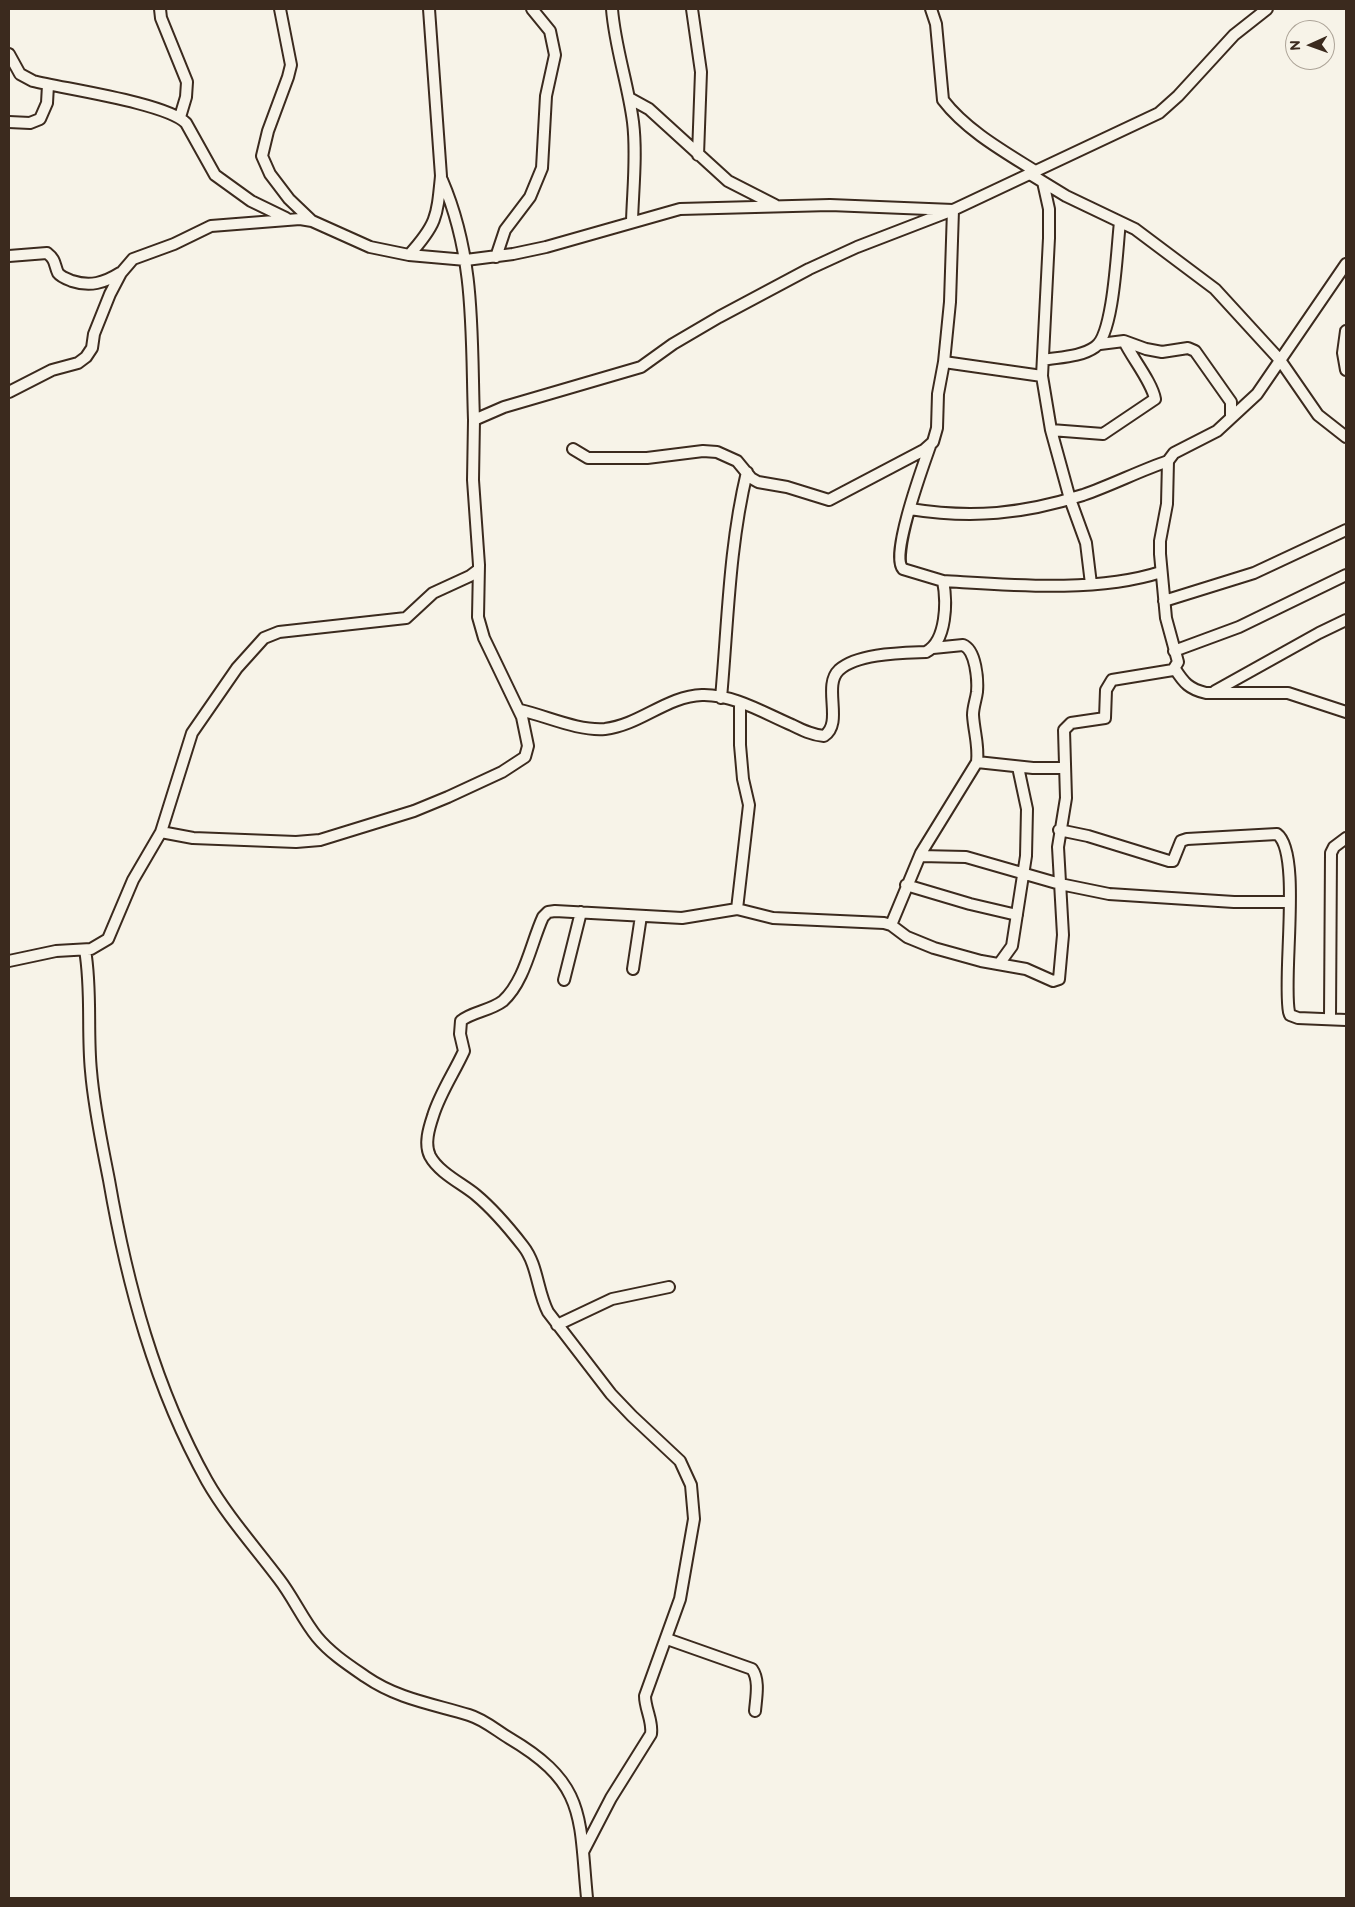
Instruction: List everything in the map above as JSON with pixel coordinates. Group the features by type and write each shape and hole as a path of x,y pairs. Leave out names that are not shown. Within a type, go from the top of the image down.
{"street":[{"path":"160,9 163,24 187,82 186,97 180,117"},
{"path":"280,9 291,65 268,131 262,156 270,174 289,199 312,222"},
{"path":"409,255 429,233 437,212 441,176 429,9"},
{"path":"496,257 506,230 530,197 542,168 546,96 555,55 550,31 532,9"},
{"path":"612,9 616,46 629,98 633,124 632,221"},
{"path":"692,9 701,72 698,155"},
{"path":"931,9 938,41 943,100 950,109 1043,182 1066,196 1120,222 1165,250 1215,289 1280,360 1318,415 1346,436"},
{"path":"474,420 504,407 642,367 673,344 719,317 810,269 857,246 953,210 1159,112 1178,96 1234,35 1267,9"},
{"path":"9,54 20,74 33,81 155,108 180,117 186,123 215,175 251,201 287,218"},
{"path":"9,122 30,123 40,119 47,103 48,85"},
{"path":"629,98 649,109 728,181 778,207"},
{"path":"161,832 192,838 296,842 328,838 414,811 502,772 525,757 528,746 520,710 484,638 478,617 478,570 473,480 474,372 469,276 450,198 441,176"},
{"path":"1043,182 1049,209 1049,238 1042,376 1051,430 1070,499 1086,543 1091,584"},
{"path":"9,392 52,370 78,364 86,357 92,348 94,334 110,294 121,273 136,257 174,244 211,226 287,218 312,222 370,247 409,255 466,260 496,257 546,247 632,221 680,209 830,205 953,210"},
{"path":"953,210 954,250 944,362 938,394 937,428 910,509 901,542 899,565 903,569 943,582 1000,584 1091,584 1139,579 1161,572"},
{"path":"1100,344 1105,336 1110,314 1120,222"},
{"path":"9,256 47,253 55,259 58,273 65,279 83,284 99,284 121,273"},
{"path":"910,509 945,515 979,516 1045,505 1070,499 1168,461 1174,453 1217,431 1257,394 1346,264"},
{"path":"1346,331 1343,353 1346,370"},
{"path":"1043,360 1087,352 1100,344 1124,341 1146,349 1162,352 1184,348 1195,351 1231,402 1231,418"},
{"path":"1051,430 1103,434 1154,399 1153,388 1133,360 1124,341"},
{"path":"944,362 1042,376"},
{"path":"573,449 588,458 647,458 703,451 717,452 730,456 758,482 787,487 830,500 930,446"},
{"path":"1168,461 1167,504 1160,541 1161,572 1164,601 1178,662 1175,668"},
{"path":"721,698 728,588 738,515 747,472"},
{"path":"1164,601 1254,573 1346,530"},
{"path":"9,961 56,951 85,950 98,947 108,939 133,880 161,832 192,733 237,668 264,638 279,632 406,618 433,593 470,576 478,570"},
{"path":"1174,650 1239,628 1346,575"},
{"path":"933,648 944,613 943,582"},
{"path":"1212,692 1318,633 1346,620"},
{"path":"520,710 590,728 606,729 632,721 686,697 703,695 740,703 809,733 824,736 829,733 831,725 833,682 838,670 878,656 926,652 933,648 963,645 969,649 978,679 973,714 979,748 977,762 920,856 906,885 891,925"},
{"path":"1175,668 1186,685 1194,690 1288,693 1346,712"},
{"path":"583,1852 611,1798 651,1734 652,1727 646,1708 645,1696 667,1640 680,1599 692,1539 693,1502 687,1472 680,1461 638,1423 611,1394 557,1325 543,1301 532,1260 524,1248 478,1196 437,1165 430,1157 427,1141 438,1100 464,1051 460,1034 461,1021 494,1007 509,994 524,965 543,917 548,912 693,917 737,909 773,918 891,925 920,942 999,964 1026,969 1053,981 1059,979 1063,935 1059,830 1066,798 1064,730 1070,723 1105,718 1106,690 1112,680 1175,668"},
{"path":"737,909 749,805 743,778 740,745 740,703"},
{"path":"977,762 1018,767 1064,768"},
{"path":"999,964 1012,946 1026,856 1027,809 1018,767"},
{"path":"1059,830 1088,836 1169,861 1173,861 1181,841 1187,839 1278,834 1283,838 1286,847 1290,879 1290,1015 1298,1018 1346,1020"},
{"path":"1330,1018 1331,853 1334,847 1346,838"},
{"path":"920,856 966,857 1060,884 1129,896 1234,902 1289,902"},
{"path":"906,885 970,904 1017,915"},
{"path":"564,980 581,912"},
{"path":"633,969 641,916"},
{"path":"85,950 90,981 90,1070 115,1215 131,1291 172,1408 208,1483 243,1533 280,1579 316,1636 332,1652 368,1679 394,1694 474,1716 529,1751 556,1773 568,1789 576,1807 581,1828 587,1898"},
{"path":"557,1325 612,1299 669,1287"},
{"path":"667,1640 752,1669 755,1673 756,1684 755,1711"}]}
